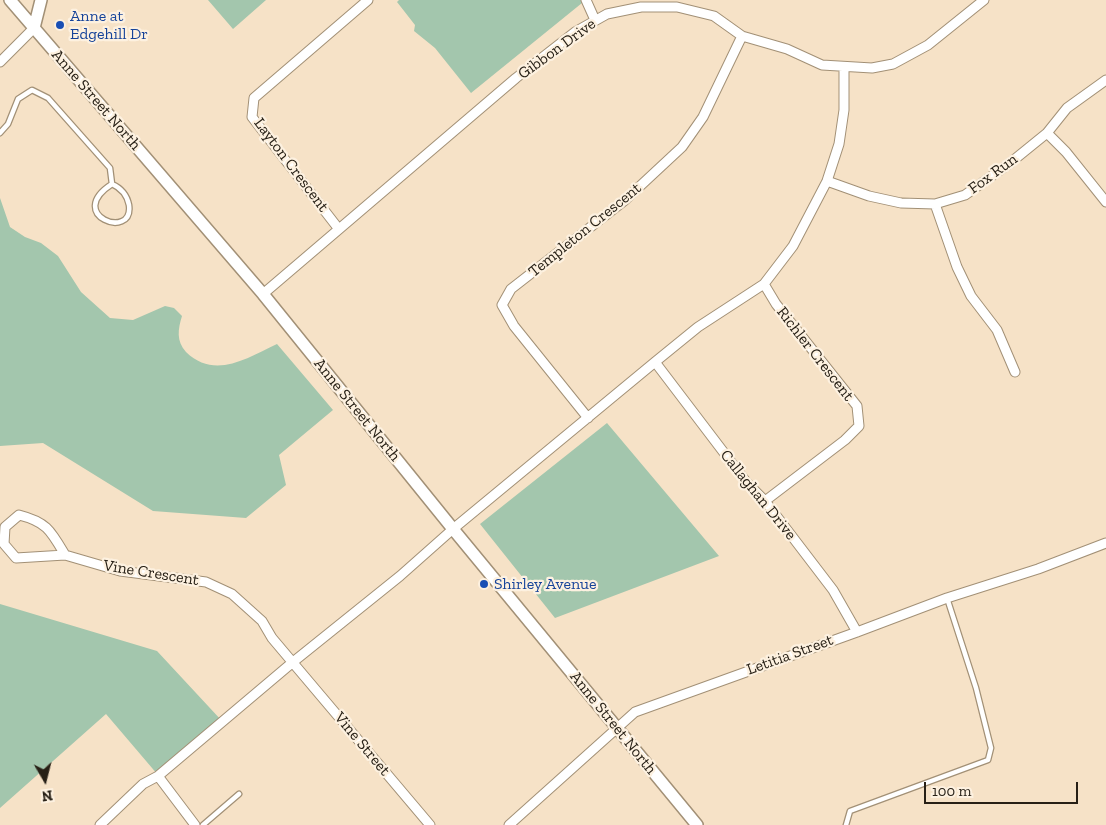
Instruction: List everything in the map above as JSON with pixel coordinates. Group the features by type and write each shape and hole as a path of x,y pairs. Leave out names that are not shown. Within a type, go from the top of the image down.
{"street":[{"name":"Anne Street North","path":"10,0 263,294 453,529 697,825"},
{"path":"0,62 34,28 40,0"},
{"name":"Layton Crescent","path":"338,228 252,117 254,98 368,0"},
{"path":"586,0 595,20"},
{"name":"Gibbon Drive","path":"263,294 516,78 575,32 607,14 642,7 677,7 714,16 742,36 787,49 822,65 872,68 893,64 928,45 984,0"},
{"name":"Templeton Crescent","path":"588,418 514,326 502,305 511,289 624,201 682,147 703,116 742,36"},
{"path":"100,825 143,784 158,776 655,362 698,327 764,284 793,246 827,182 840,144 844,110 844,67"},
{"name":"Fox Run","path":"827,182 869,196 901,203 935,204 965,195 1010,163 1047,132 1067,108 1106,80"},
{"path":"1047,132 1066,152 1106,202"},
{"path":"935,204 957,267 971,296 997,330 1015,372"},
{"name":"Richler Crescent","path":"764,284 776,304 857,406 859,426 845,440 765,501"},
{"name":"Callaghan Drive","path":"655,362 747,484 765,501 833,590 857,632"},
{"name":"Vine Crescent","path":"65,554 52,532 36,520 19,516 5,526 4,544 16,558 65,554 120,571 206,582 232,594 262,621 272,638 293,662"},
{"name":"Letitia Street","path":"509,825 635,712 947,598 1038,569 1106,543"},
{"name":"Vine Street","path":"293,662 430,825"},
{"path":"158,776 195,825"}],"lane":[{"path":"0,133 8,124 18,99 32,90 39,93 48,98 110,168 112,184"},
{"path":"112,184 117,186 128,198 129,214 119,222 108,222 100,218 97,212 96,202 99,194 112,184"},
{"path":"846,825 850,811 988,760 991,748 976,688 947,598"},
{"path":"203,825 240,794"}],"green space":[{"path":"208,0 266,0 233,29"},
{"path":"399,0 581,0 582,3 471,93 435,48 414,31 415,25 397,2"},
{"path":"0,198 10,227 25,237 41,243 58,256 81,292 110,318 133,320 165,306 174,308 182,316 179,339 183,348 197,360 208,365 231,364 277,344 333,410 279,455 286,485 246,518 153,511 43,443 0,446"},
{"path":"607,423 719,556 555,618 480,524"},
{"path":"0,604 157,651 222,721 158,775 106,714 0,808"}],"place":[{"name":"Anne at Edgehill Dr","path":"60,25"},
{"name":"Shirley Avenue","path":"484,584"}]}
